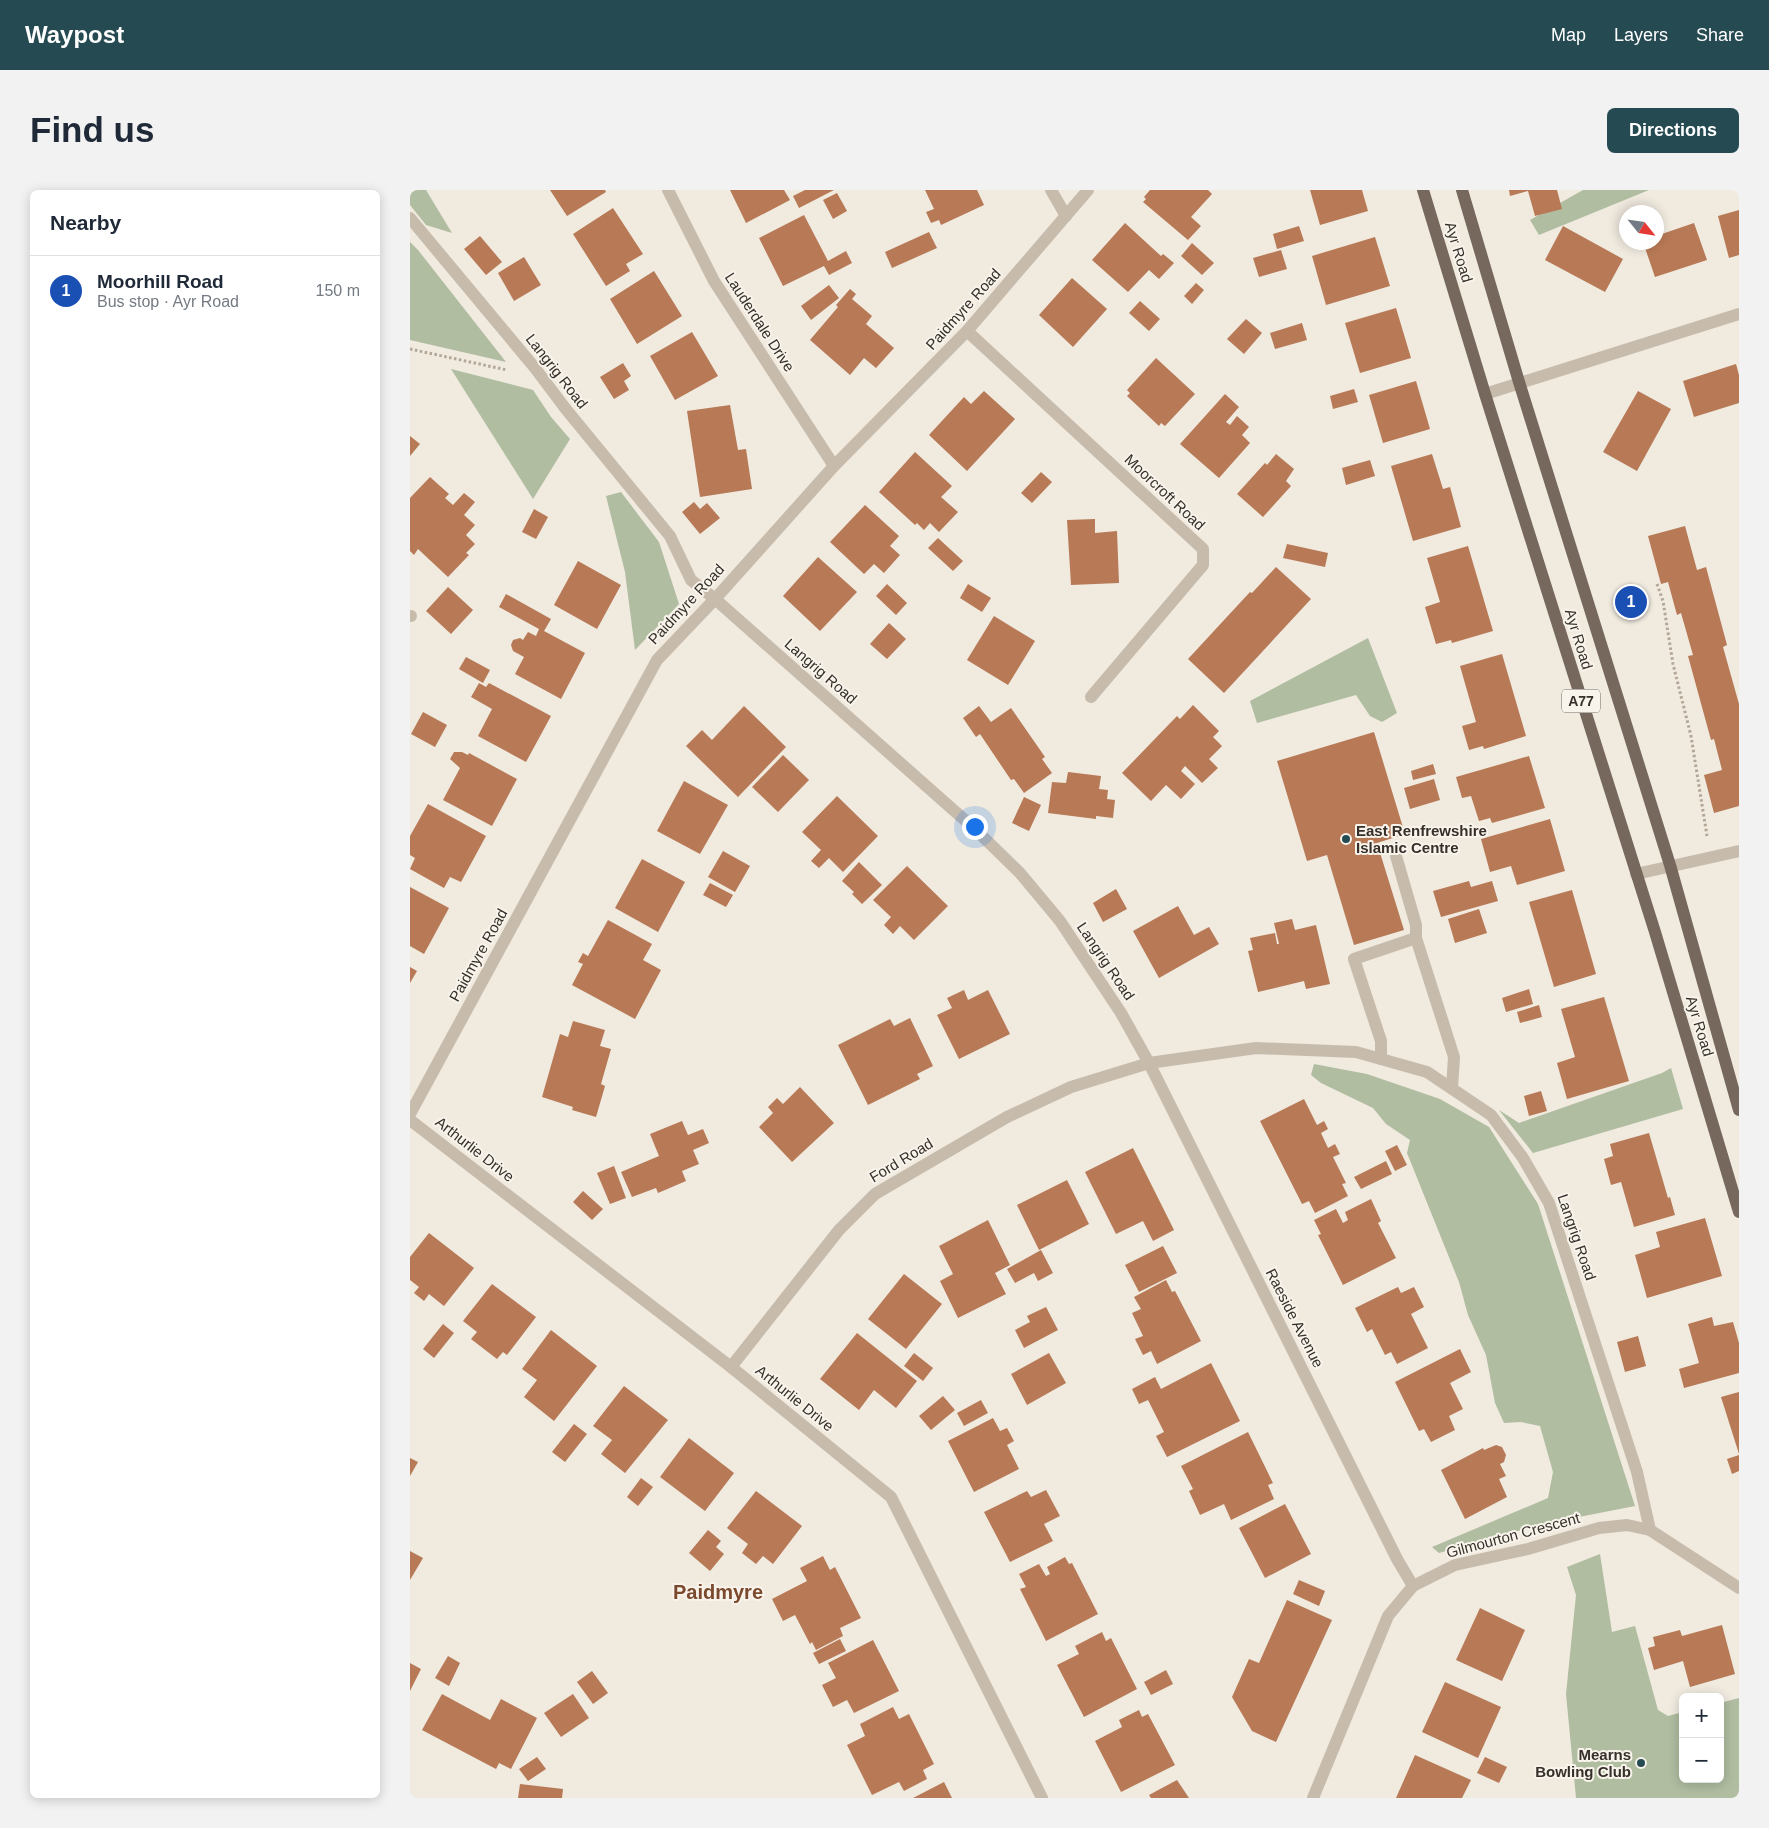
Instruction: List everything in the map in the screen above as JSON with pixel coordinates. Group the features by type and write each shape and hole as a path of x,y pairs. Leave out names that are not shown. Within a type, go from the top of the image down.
{"main road":[{"name":"Ayr Road","path":"1423,190 1485,394 1655,932 1739,1212"},
{"name":"Ayr Road","path":"1462,190 1519,382 1670,865 1739,1110"}],"street":[{"name":"Lauderdale Drive","path":"668,190 714,280 834,466"},
{"path":"1051,190 1066,216"},
{"name":"Paidmyre Road","path":"410,1114 657,660 715,599 834,466 966,332 1088,190"},
{"name":"Langrig Road","path":"410,218 535,368 565,408 670,536 691,580 715,599 976,830 1020,873 1060,922 1121,1014 1149,1063 1256,1048 1356,1052 1427,1072 1491,1116 1523,1158 1550,1203 1638,1472 1650,1530"},
{"path":"1485,394 1739,314"},
{"name":"Moorcroft Road","path":"966,332 1203,549 1203,565 1091,697"},
{"path":"1636,874 1739,850"},
{"path":"1396,856 1416,925 1416,938 1454,1057 1452,1088"},
{"path":"1382,1059 1380,1041 1354,959 1416,938"},
{"name":"Ford Road","path":"731,1367 839,1230 875,1194 1007,1117 1072,1088 1149,1063"},
{"name":"Raeside Avenue","path":"1149,1063 1393,1550 1413,1586"},
{"name":"Arthurlie Drive","path":"410,1120 731,1367 891,1497 1042,1798"},
{"name":"Gilmourton Crescent","path":"1312,1798 1388,1616 1413,1586 1454,1565 1528,1549 1599,1528 1627,1525 1650,1530"},
{"path":"1650,1530 1739,1588"}],"path":[{"path":"410,349 511,370 535,368"},
{"path":"1657,584 1663,602 1673,664 1691,736 1710,856"}],"green space":[{"path":"410,190 426,190 452,233 426,225 410,205"},
{"path":"1583,190 1649,190 1539,235 1530,220"},
{"path":"410,242 418,250 506,362 410,340"},
{"path":"451,369 533,390 551,417 570,439 533,499"},
{"path":"621,492 659,542 679,604 635,650 625,572 606,496"},
{"path":"1368,638 1397,713 1382,722 1370,716 1356,695 1257,723 1250,701"},
{"path":"1314,1064 1367,1074 1440,1099 1489,1127 1538,1204 1635,1506 1543,1524 1439,1553 1432,1547 1548,1498 1553,1472 1540,1426 1521,1422 1504,1423 1495,1403 1486,1355 1468,1315 1459,1282 1407,1153 1410,1140 1386,1124 1373,1108 1321,1083 1311,1075"},
{"path":"1671,1068 1683,1109 1533,1153 1499,1110 1519,1123 1662,1073"},
{"path":"1600,1554 1612,1632 1635,1626 1658,1710 1668,1716 1679,1713 1679,1783 1724,1783 1724,1702 1739,1698 1739,1798 1576,1798 1566,1694 1576,1595 1567,1567"}],"building":[{"path":"550,190 605,190 606,192 567,216"},
{"path":"730,190 784,190 790,200 746,223"},
{"path":"805,190 834,190 799,208 793,196"},
{"path":"925,190 977,190 984,205 941,225 939,220 931,223 926,212 934,209"},
{"path":"1150,190 1208,190 1212,194 1191,217 1201,226 1188,240 1143,202 1146,199 1144,197"},
{"path":"1310,190 1362,190 1368,211 1320,225"},
{"path":"1509,190 1557,190 1562,209 1535,216 1528,191 1510,196"},
{"path":"837,193 847,211 833,219 823,200"},
{"path":"613,208 643,254 626,264 630,271 606,286 573,234"},
{"path":"1739,210 1739,255 1729,258 1718,216"},
{"path":"804,215 828,261 846,251 852,263 829,275 824,266 783,286 759,238"},
{"path":"1125,223 1161,256 1163,254 1174,263 1159,279 1149,270 1128,292 1092,260"},
{"path":"1694,223 1707,260 1655,277 1646,250 1664,250 1664,233"},
{"path":"1299,226 1304,241 1277,249 1273,234"},
{"path":"1563,226 1623,259 1605,292 1545,260"},
{"path":"929,232 937,248 892,268 885,252"},
{"path":"480,236 502,262 486,275 464,249"},
{"path":"1375,237 1390,286 1326,305 1312,256"},
{"path":"1192,243 1214,263 1202,275 1181,256"},
{"path":"1281,250 1287,269 1259,277 1253,258"},
{"path":"524,257 541,285 514,301 498,273"},
{"path":"654,271 682,316 637,344 610,299"},
{"path":"1072,278 1107,309 1073,347 1039,315"},
{"path":"1196,283 1204,290 1192,304 1184,296"},
{"path":"829,285 839,298 811,320 801,306"},
{"path":"850,289 856,294 852,299 872,316 866,324 894,348 876,368 864,358 850,375 810,340 838,307 836,305"},
{"path":"1140,301 1160,319 1149,331 1129,313"},
{"path":"1396,308 1411,358 1360,373 1345,323"},
{"path":"1246,319 1262,333 1244,354 1227,339"},
{"path":"1302,323 1307,340 1275,349 1270,333"},
{"path":"692,332 718,376 675,400 650,356"},
{"path":"1156,358 1195,394 1165,426 1161,423 1159,426 1127,396 1130,393 1127,390"},
{"path":"623,363 631,376 624,381 629,390 614,399 600,377"},
{"path":"1736,364 1739,375 1739,403 1694,417 1683,381"},
{"path":"1416,381 1430,429 1383,443 1369,395"},
{"path":"1354,389 1358,402 1333,409 1330,396"},
{"path":"984,391 1015,419 967,471 929,435 964,397 971,404"},
{"path":"1638,391 1671,409 1637,471 1603,452"},
{"path":"1225,394 1239,407 1226,422 1230,425 1237,416 1249,427 1242,435 1250,443 1219,478 1180,444"},
{"path":"730,405 738,450 746,449 752,489 700,497 687,411"},
{"path":"410,436 420,444 410,456"},
{"path":"915,452 952,486 941,497 958,512 939,532 930,523 924,530 917,523 915,525 879,492"},
{"path":"1276,454 1294,469 1286,481 1291,486 1263,517 1237,494 1265,463 1267,465"},
{"path":"1432,454 1443,489 1450,487 1461,527 1413,541 1391,466"},
{"path":"1370,460 1375,476 1346,485 1342,468"},
{"path":"1041,472 1052,482 1032,503 1021,493"},
{"path":"430,477 449,494 445,498 453,505 464,493 475,502 464,515 475,525 466,535 475,544 466,553 469,555 448,577 418,549 414,555 410,551 410,498"},
{"path":"694,502 700,509 707,503 720,518 700,534 682,512"},
{"path":"865,505 899,536 890,546 900,555 884,573 874,564 864,574 830,542"},
{"path":"534,509 548,517 536,539 522,532"},
{"path":"1095,519 1095,533 1117,531 1119,583 1071,585 1067,520"},
{"path":"1685,526 1697,570 1706,567 1727,645 1723,647 1739,704 1739,806 1714,813 1704,775 1722,770 1714,739 1711,740 1688,656 1693,655 1681,613 1677,615 1668,582 1661,584 1648,536"},
{"path":"938,538 963,561 953,571 928,548"},
{"path":"1287,544 1328,553 1325,567 1283,558"},
{"path":"1468,546 1493,631 1452,643 1451,640 1436,644 1425,607 1440,602 1427,558"},
{"path":"818,557 857,592 820,631 783,596"},
{"path":"578,561 621,585 597,629 554,605"},
{"path":"1276,567 1311,599 1224,693 1188,659 1250,592 1252,593"},
{"path":"887,584 907,603 896,615 876,596"},
{"path":"968,584 991,598 982,612 960,598"},
{"path":"448,587 473,610 451,634 426,611"},
{"path":"506,594 551,619 544,631 585,653 561,699 515,674 524,657 513,651 511,645 513,640 520,638 523,640 528,632 536,636 539,629 499,607"},
{"path":"994,616 1035,641 1008,685 967,660"},
{"path":"889,623 906,639 887,659 870,644"},
{"path":"1502,654 1526,736 1484,749 1483,746 1469,750 1462,726 1476,722 1460,666"},
{"path":"466,657 490,670 483,683 459,669"},
{"path":"479,683 486,687 489,683 551,716 526,762 478,736 492,709 471,697"},
{"path":"1193,705 1219,731 1213,737 1222,746 1209,759 1218,768 1202,783 1185,766 1181,771 1195,784 1181,799 1166,785 1151,801 1122,773 1177,716 1180,719"},
{"path":"744,706 786,747 738,797 686,746 702,730 712,740"},
{"path":"979,706 991,722 1011,708 1045,757 1042,759 1052,773 1024,793 1014,779 1011,780 980,734 976,737 963,718"},
{"path":"423,712 447,725 435,747 411,734"},
{"name":"East Renfrewshire Islamic Centre","path":"1374,732 1405,834 1377,843 1404,930 1354,945 1327,855 1307,861 1277,761"},
{"path":"454,752 462,752 468,755 469,753 517,779 492,826 443,800 460,768 450,759"},
{"path":"783,755 809,780 778,812 752,787"},
{"path":"1529,756 1545,808 1492,823 1490,818 1479,821 1471,796 1462,798 1456,777"},
{"path":"1433,764 1436,774 1413,780 1411,771"},
{"path":"1068,772 1101,776 1099,789 1108,790 1107,799 1115,800 1113,818 1096,816 1096,819 1048,813 1052,782 1066,783"},
{"path":"1434,779 1440,800 1410,809 1404,788"},
{"path":"684,781 728,805 700,854 657,831"},
{"path":"837,796 878,836 843,872 829,858 819,868 811,861 821,850 802,832"},
{"path":"1024,797 1041,805 1029,831 1012,823"},
{"path":"428,804 486,836 461,882 450,877 444,888 410,869 415,858 410,855 410,836"},
{"path":"1550,819 1565,871 1517,885 1511,866 1490,872 1481,839"},
{"path":"723,851 750,866 735,892 708,877"},
{"path":"642,859 685,882 658,932 615,908"},
{"path":"859,862 882,885 862,904 852,894 854,892 842,881"},
{"path":"907,866 948,906 914,940 900,926 893,934 884,925 891,917 873,900"},
{"path":"1469,881 1471,887 1492,881 1498,901 1441,917 1433,891"},
{"path":"710,883 733,895 726,907 703,895"},
{"path":"410,887 449,908 424,954 410,946"},
{"path":"1116,889 1127,909 1103,922 1093,903"},
{"path":"1572,890 1596,974 1554,987 1529,902"},
{"path":"1178,906 1194,935 1209,927 1219,944 1159,978 1133,931"},
{"path":"1479,909 1487,933 1455,943 1448,919"},
{"path":"1292,919 1295,930 1316,925 1330,984 1306,989 1304,981 1258,992 1248,951 1253,950 1250,938 1275,933 1277,944 1279,944 1274,923"},
{"path":"608,920 652,944 643,960 661,970 635,1019 572,985 583,964 578,962 583,953 588,956"},
{"path":"410,967 417,971 410,983"},
{"path":"1529,989 1533,1004 1506,1012 1502,998"},
{"path":"964,990 968,1000 988,990 1010,1034 959,1059 937,1015 952,1008 947,998"},
{"path":"1604,997 1629,1081 1567,1099 1557,1063 1575,1057 1561,1009"},
{"path":"1539,1005 1542,1017 1520,1023 1517,1012"},
{"path":"910,1018 933,1066 917,1074 920,1079 868,1105 838,1045 890,1019 894,1026"},
{"path":"573,1021 605,1030 600,1046 611,1049 601,1084 605,1086 596,1117 572,1110 573,1107 542,1097 560,1034 568,1037"},
{"path":"800,1087 834,1123 792,1162 759,1127 773,1113 768,1107 777,1098 783,1104"},
{"path":"1541,1091 1547,1111 1529,1116 1524,1096"},
{"path":"1304,1099 1317,1125 1324,1121 1328,1129 1321,1133 1328,1148 1335,1144 1340,1154 1333,1157 1346,1183 1342,1184 1348,1196 1315,1213 1309,1201 1302,1204 1260,1121"},
{"path":"682,1121 688,1135 703,1129 709,1143 693,1150 699,1164 682,1171 686,1181 658,1193 656,1188 632,1197 621,1172 659,1156 650,1134"},
{"path":"1649,1133 1668,1198 1670,1197 1675,1215 1634,1227 1621,1182 1611,1185 1604,1159 1613,1156 1610,1144"},
{"path":"1397,1145 1407,1165 1395,1171 1385,1151"},
{"path":"1133,1148 1174,1230 1153,1241 1143,1221 1116,1234 1085,1172"},
{"path":"1386,1161 1392,1174 1361,1189 1354,1177"},
{"path":"614,1166 626,1198 610,1204 597,1173"},
{"path":"1067,1180 1089,1224 1039,1250 1017,1205"},
{"path":"583,1191 603,1209 592,1220 573,1202"},
{"path":"1371,1199 1381,1221 1378,1223 1396,1258 1343,1285 1318,1235 1321,1234 1314,1220 1336,1209 1343,1223 1348,1220 1345,1212"},
{"path":"1705,1218 1722,1276 1647,1298 1635,1255 1660,1247 1656,1232"},
{"path":"988,1220 1010,1265 995,1273 1006,1294 958,1318 940,1281 953,1274 939,1246"},
{"path":"429,1233 474,1268 444,1306 429,1294 424,1301 414,1293 419,1287 410,1280 410,1257"},
{"path":"1163,1246 1177,1273 1139,1292 1125,1265"},
{"path":"1041,1250 1053,1273 1038,1281 1034,1273 1015,1283 1007,1269"},
{"path":"904,1274 942,1304 906,1349 868,1319"},
{"path":"1166,1280 1172,1292 1175,1291 1201,1341 1157,1364 1151,1351 1143,1355 1135,1339 1143,1336 1132,1313 1141,1309 1134,1297"},
{"path":"492,1284 536,1317 507,1355 503,1352 497,1359 471,1339 477,1332 463,1321"},
{"path":"1398,1287 1401,1293 1414,1287 1424,1307 1411,1314 1428,1348 1397,1364 1391,1352 1385,1355 1372,1329 1367,1332 1355,1308"},
{"path":"1046,1307 1058,1330 1024,1348 1015,1330 1030,1322 1027,1316"},
{"path":"1712,1317 1714,1326 1733,1322 1739,1343 1739,1373 1684,1388 1679,1369 1699,1363 1688,1324"},
{"path":"443,1324 454,1333 434,1358 423,1349"},
{"path":"551,1330 597,1366 554,1421 524,1397 537,1380 522,1369"},
{"path":"857,1333 917,1381 896,1408 874,1390 859,1410 820,1379"},
{"path":"1638,1336 1646,1366 1625,1372 1617,1342"},
{"path":"1460,1349 1471,1372 1450,1383 1463,1409 1449,1416 1455,1430 1431,1442 1424,1429 1419,1431 1395,1382"},
{"path":"914,1353 933,1368 923,1381 904,1366"},
{"path":"1049,1353 1066,1383 1027,1405 1011,1374"},
{"path":"1211,1363 1240,1421 1167,1457 1156,1436 1164,1432 1148,1400 1139,1404 1132,1389 1155,1377 1161,1389"},
{"path":"624,1386 668,1420 625,1473 601,1454 612,1440 593,1426"},
{"path":"1739,1392 1739,1454 1721,1397"},
{"path":"943,1396 955,1410 931,1430 919,1416"},
{"path":"981,1400 988,1413 964,1426 957,1413"},
{"path":"993,1418 1000,1431 1007,1428 1014,1441 1007,1445 1019,1469 974,1492 948,1441"},
{"path":"574,1424 587,1434 565,1462 552,1452"},
{"path":"1248,1432 1273,1483 1268,1485 1274,1499 1231,1520 1224,1504 1200,1515 1189,1491 1193,1489 1181,1466"},
{"path":"689,1438 734,1473 705,1511 660,1477"},
{"path":"1496,1445 1502,1447 1506,1455 1504,1462 1500,1464 1506,1476 1499,1479 1507,1497 1465,1519 1441,1470 1483,1448 1484,1450"},
{"path":"1739,1455 1739,1471 1732,1474 1727,1459"},
{"path":"410,1458 418,1462 410,1476"},
{"path":"641,1478 653,1487 638,1506 627,1497"},
{"path":"1046,1490 1060,1516 1044,1524 1053,1541 1010,1562 984,1512 1027,1491 1031,1497"},
{"path":"756,1491 802,1526 773,1564 763,1556 756,1564 742,1553 748,1544 727,1528"},
{"path":"1285,1504 1311,1554 1265,1578 1239,1528"},
{"path":"708,1530 721,1541 716,1547 724,1554 710,1571 689,1553"},
{"path":"410,1551 423,1558 410,1580"},
{"path":"823,1556 830,1570 835,1567 861,1618 840,1628 843,1636 816,1650 812,1642 810,1644 795,1615 783,1621 772,1599 807,1581 800,1568"},
{"path":"1065,1557 1069,1564 1072,1563 1098,1614 1046,1641 1020,1589 1026,1587 1019,1574 1039,1564 1046,1576 1050,1574 1047,1567"},
{"path":"1299,1580 1325,1591 1319,1606 1293,1594"},
{"path":"1287,1600 1332,1620 1276,1742 1252,1731 1232,1697 1249,1659 1259,1663"},
{"path":"1480,1608 1525,1630 1502,1681 1456,1660"},
{"path":"1722,1625 1735,1674 1690,1687 1683,1661 1654,1670 1648,1648 1655,1646 1653,1637 1680,1630 1682,1636"},
{"path":"1102,1632 1106,1641 1111,1638 1137,1689 1084,1717 1057,1665 1079,1654 1075,1646"},
{"path":"840,1639 846,1651 819,1664 813,1653"},
{"path":"873,1640 899,1691 854,1713 847,1700 833,1707 822,1685 836,1678 828,1663"},
{"path":"448,1656 460,1663 449,1686 435,1678"},
{"path":"410,1663 421,1669 410,1691"},
{"path":"1166,1670 1173,1684 1151,1695 1144,1682"},
{"path":"592,1671 608,1693 593,1704 577,1682"},
{"path":"1445,1682 1501,1707 1478,1758 1422,1732"},
{"path":"442,1694 490,1720 501,1699 537,1718 511,1769 499,1763 496,1769 422,1730"},
{"path":"573,1694 589,1718 561,1737 544,1713"},
{"path":"893,1707 899,1719 909,1714 934,1764 923,1770 927,1779 904,1791 899,1782 872,1795 847,1745 865,1736 860,1724"},
{"path":"1139,1710 1142,1717 1148,1714 1175,1765 1121,1792 1095,1741 1122,1727 1119,1720"},
{"path":"1415,1755 1471,1780 1462,1798 1396,1798"},
{"path":"537,1757 546,1769 528,1781 519,1769"},
{"path":"1485,1757 1507,1767 1499,1783 1477,1773"},
{"path":"1177,1780 1189,1798 1151,1798 1149,1795"},
{"path":"944,1782 952,1798 913,1798"},
{"path":"520,1784 563,1789 562,1798 518,1798"}],"place":[{"name":"Moorhill Road","path":"1631,602"},
{"name":"East Renfrewshire Islamic Centre","path":"1346,839"},
{"name":"Mearns Bowling Club","path":"1641,1763"}],"district":[{"name":"Paidmyre","path":"718,1592"}]}
